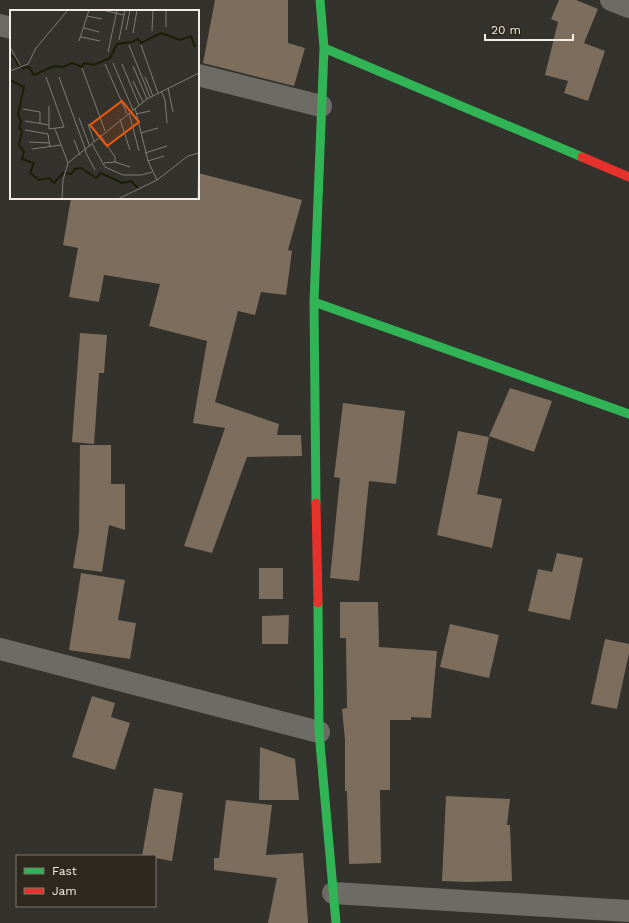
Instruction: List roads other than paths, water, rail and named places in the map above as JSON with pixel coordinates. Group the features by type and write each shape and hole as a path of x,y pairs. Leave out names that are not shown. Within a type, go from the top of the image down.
{"street":[{"path":"320,0 324,48 314,302 319,732 336,923"},
{"path":"611,0 629,7"},
{"path":"0,25 10,28"},
{"path":"324,48 629,177"},
{"path":"199,75 321,106"},
{"path":"314,302 629,414"},
{"path":"0,649 319,732"},
{"path":"333,893 629,911"}]}
